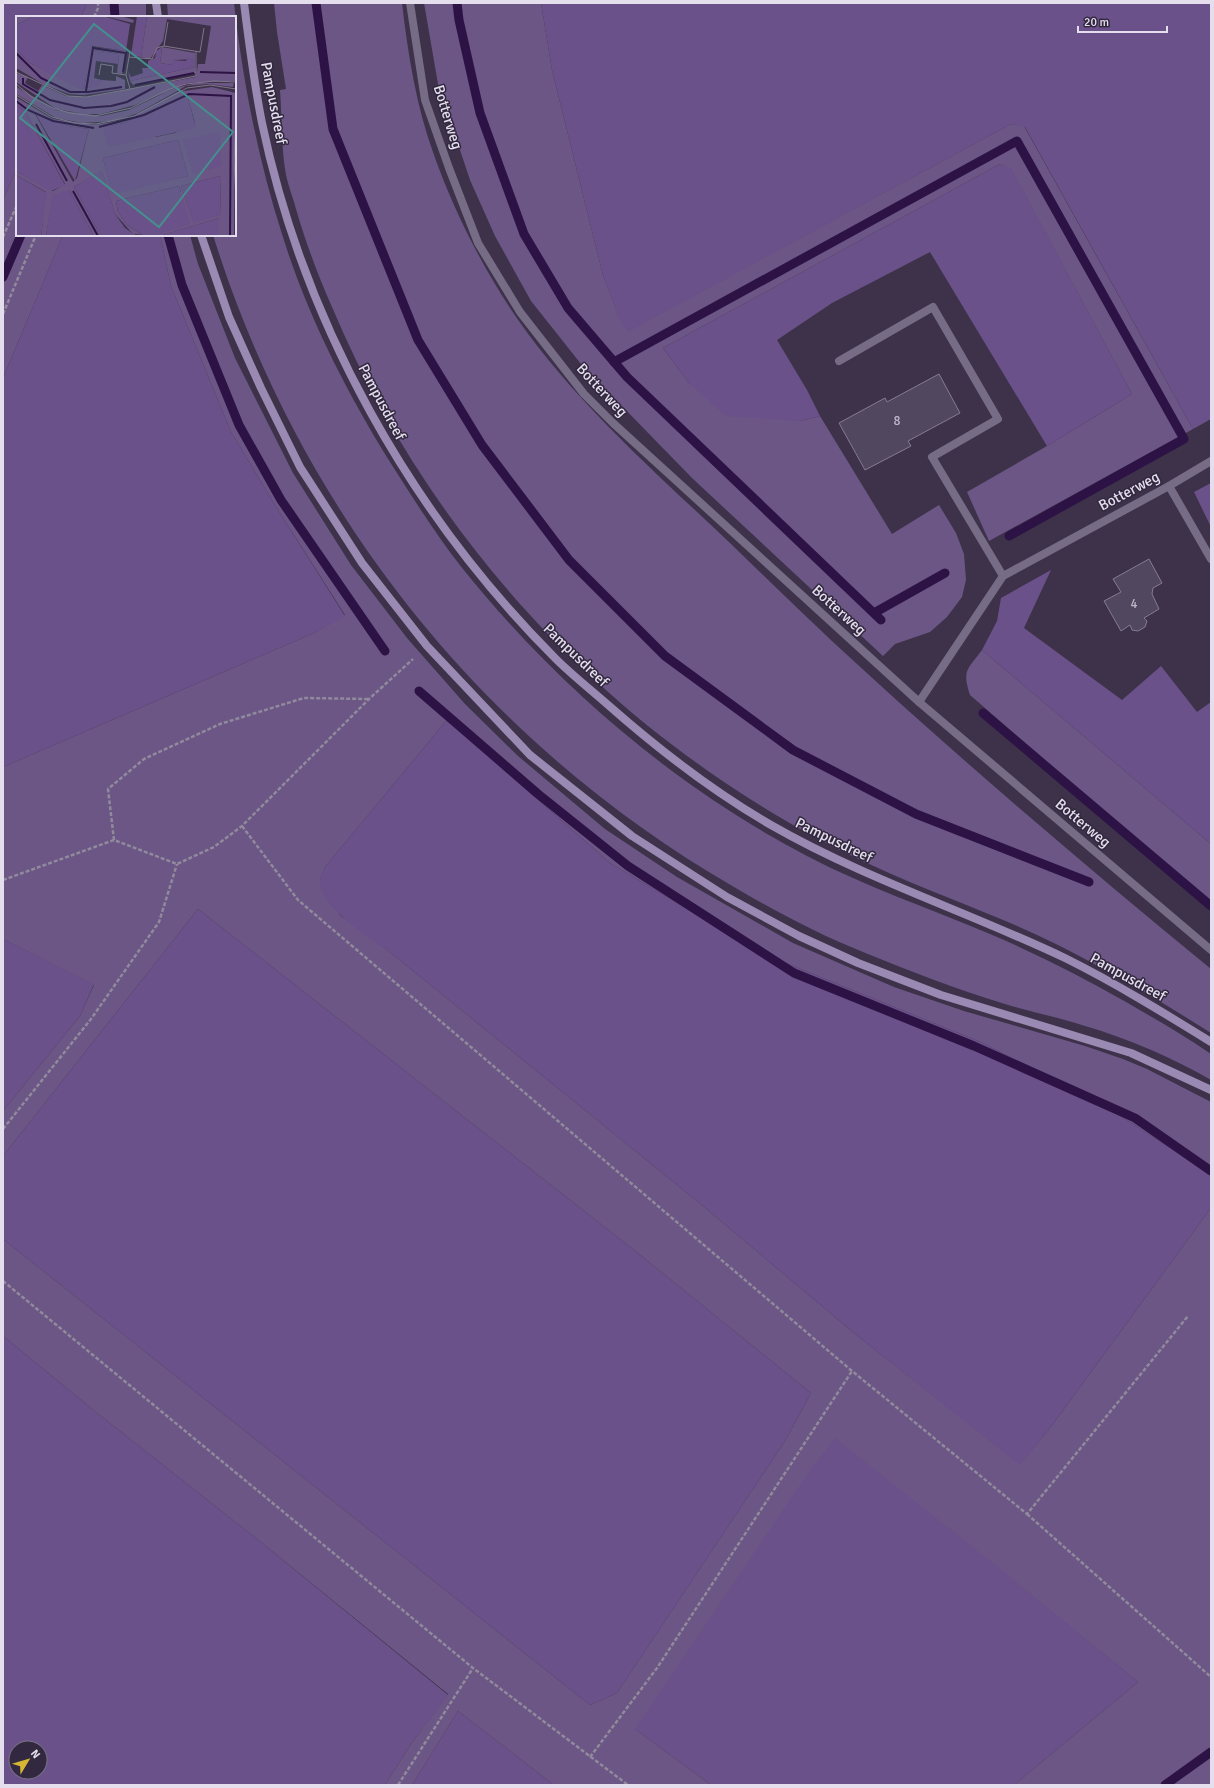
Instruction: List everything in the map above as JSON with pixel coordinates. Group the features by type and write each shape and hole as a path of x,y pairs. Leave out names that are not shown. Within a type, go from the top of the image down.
{"main road":[{"path":"156,3 158,16"},
{"name":"Pampusdreef","path":"244,3 249,50 262,125 282,202 310,286 348,369 393,452 438,520 488,585 552,654 626,721 692,774 768,823 831,857 1066,959 1137,996 1211,1042"},
{"path":"201,236 229,317 261,388 300,467 362,563 427,646 530,755 632,836 728,897 799,936 858,963 941,995 1131,1053 1211,1090"}],"street":[{"name":"Botterweg","path":"410,3 425,100 478,243 520,312 584,394 613,423 919,702 1211,950"},
{"path":"839,361 933,307 998,419 932,457 1003,576"},
{"name":"Botterweg","path":"919,702 1003,576 1170,486 1211,460"},
{"path":"1170,486 1211,559"}],"path":[{"path":"94,16 98,8 98,3"},
{"path":"3,237 16,207"},
{"path":"3,314 36,236"},
{"path":"3,880 114,840 178,864 214,848 242,826 369,699 427,646"},
{"path":"114,840 108,789 144,759 220,724 304,698 369,699"},
{"path":"242,826 298,900 852,1371 1027,1514 1211,1677"},
{"path":"3,1129 91,1019 159,922 178,864"},
{"path":"3,1281 473,1668 628,1785"},
{"path":"1027,1514 1188,1316"},
{"path":"590,1757 657,1668 852,1371"},
{"path":"398,1785 473,1668"}],"shaded area":[{"path":"3,3 87,3 81,16 16,16 16,170 3,200"},
{"path":"87,3 146,3 146,16 81,16"},
{"path":"167,3 234,3 236,16 168,16"},
{"path":"274,3 402,3 410,61 422,118 447,189 469,237 495,284 519,321 545,355 573,389 634,452 833,642 925,726 1019,808 1211,969 1211,1033 1137,988 1061,946 1008,922 862,861 815,837 736,790 662,737 593,678 528,613 470,543 417,469 371,390 326,294 306,242 284,164 280,90 286,89"},
{"path":"424,3 541,3 552,70 603,275 619,317 628,331 1011,124 1024,126 1193,429 989,541 967,492 1047,446 1132,394 1011,169 1000,164 663,348 689,383 800,421 820,416 892,534 939,505 956,533 964,554 966,580 962,597 947,617 930,632 895,644 883,656 692,478 581,364 531,301 495,236 470,180 438,84"},
{"path":"541,3 1211,3 1211,419 1193,429 1025,127 1011,124 628,332 619,318 603,275 552,70"},
{"path":"236,18 252,120 259,149 273,206 303,294 343,380 399,476 434,530 453,556 499,612 537,653 578,693 620,730 711,798 758,829 807,856 852,878 1008,942 1059,966 1109,993 1169,1027 1211,1054 1211,1080 1165,1056 1118,1037 1075,1023 1015,1007 951,986 846,945 813,930 734,887 643,829 559,763 482,690 412,610 349,524 295,433 250,336 213,236 236,236"},
{"path":"1000,164 1011,168 1132,394 1047,446 930,252 832,303 777,340 807,390 820,416 800,421 726,416 689,383 663,348"},
{"path":"16,170 16,236 63,236 3,378 3,200"},
{"path":"63,236 160,236 171,286 231,432 345,616 314,633 3,767 3,378"},
{"path":"160,236 190,236 198,264 235,358 293,473 351,565 407,638 465,704 518,756 605,829 677,877 793,943 894,987 964,1011 1085,1046 1123,1059 1147,1069 1211,1102 1211,1175 1107,1107 983,1043 759,952 610,863 447,720 325,867 320,879 340,915 391,953 697,1201 854,1333 1020,1464 1050,1428 1211,1208 1211,1785 1014,1785 1138,1682 959,1537 635,1729 711,1785 554,1785 458,1711 412,1785 385,1785 411,1744 448,1694 3,1336 3,1239 590,1705 617,1693 785,1441 811,1393 634,1250 198,909 3,1156 3,1111 80,1016 94,985 3,939 3,767 314,633 345,615 278,510 231,432 171,286"},
{"path":"1211,483 1211,527 1194,492"},
{"path":"1051,570 1024,628 1122,700 1161,666 1197,712 1211,702 1211,844 982,650 997,621 1001,598"},
{"path":"982,650 1211,844 1211,905 970,695 966,680 967,671"},
{"path":"447,720 610,863 759,952 983,1043 1107,1107 1211,1175 1211,1208 1050,1428 1020,1465 854,1333 697,1201 391,953 359,930 326,900 321,889 320,879 325,867"},
{"path":"198,909 634,1250 811,1393 785,1441 617,1693 590,1705 3,1239 3,1156"},
{"path":"3,939 94,984 80,1016 3,1111"},
{"path":"3,1336 97,1413 262,1543 448,1695 411,1744 385,1785 3,1785"},
{"path":"835,1438 997,1566 1138,1682 1014,1785 711,1785 635,1729 806,1476"},
{"path":"458,1711 554,1785 412,1785"}],"building":[{"path":"939,374 960,413 908,441 911,446 865,470 839,423 885,398 887,402"},
{"path":"1149,559 1162,583 1153,588 1152,594 1159,609 1144,618 1147,621 1145,627 1138,631 1132,630 1130,625 1121,631 1104,601 1121,592 1113,579"}],"waterway":[{"path":"114,3 115,16"},
{"path":"316,3 333,129 418,340 482,445 569,560 665,656 793,750 916,814 1089,882"},
{"path":"457,3 459,20 480,113 524,234 568,308 627,377 881,620"},
{"path":"614,362 1017,141 1184,439 1009,536"},
{"path":"3,277 21,236"},
{"path":"168,236 182,285 239,425 281,500 385,651"},
{"path":"874,613 945,573"},
{"path":"419,691 538,794 628,866 794,973 974,1046 1135,1118 1211,1171"},
{"path":"983,713 1211,906"},
{"path":"1165,1785 1211,1752"}]}
